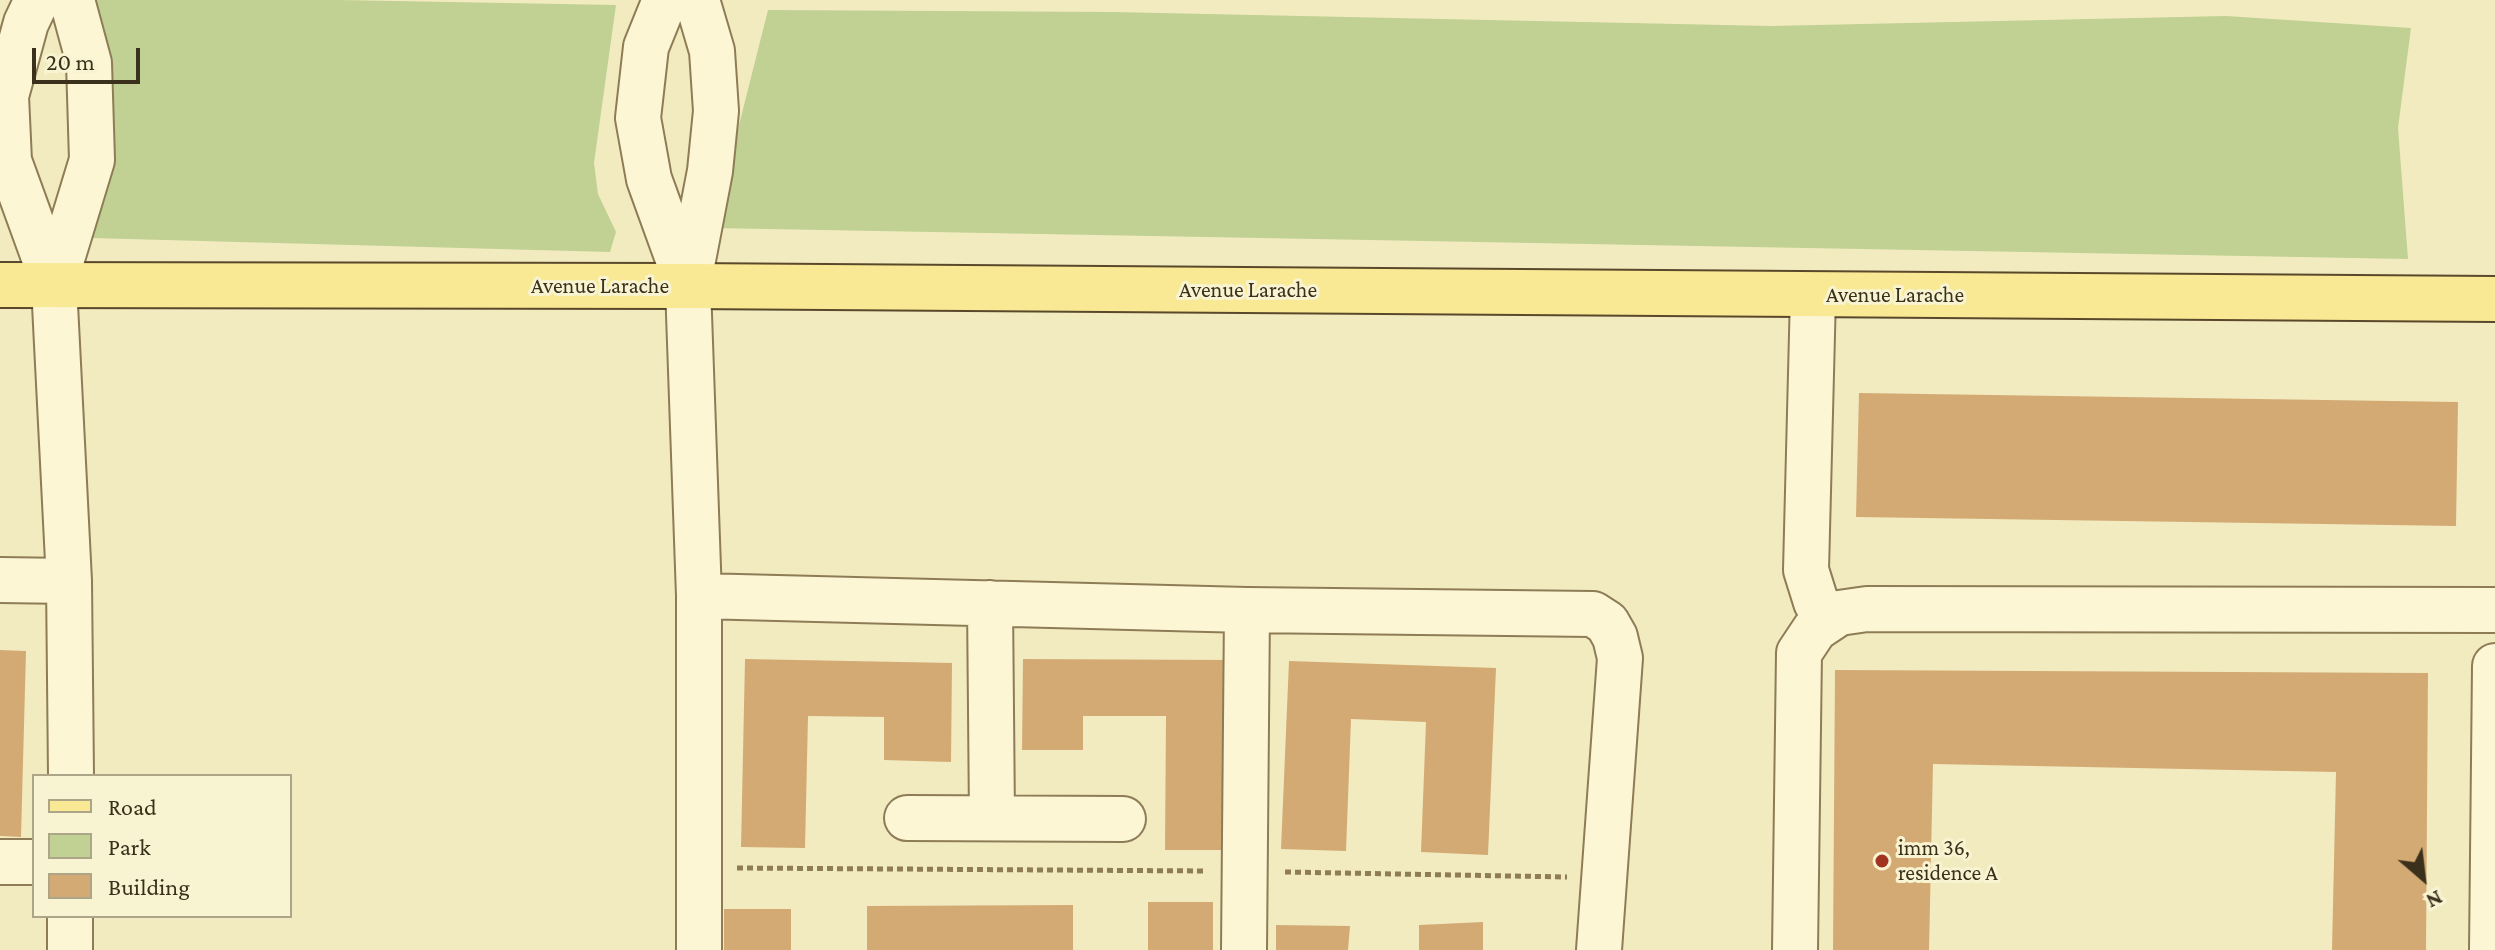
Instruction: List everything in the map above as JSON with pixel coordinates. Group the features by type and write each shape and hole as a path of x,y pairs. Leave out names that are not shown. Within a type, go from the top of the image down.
{"main road":[{"name":"Avenue Larache","path":"0,285 688,286 2495,299"}],"street":[{"path":"37,0 26,23 6,96 9,161 54,285 69,581 71,774"},
{"path":"54,285 92,160 89,63 72,0"},
{"path":"665,0 646,47 638,118 649,179 688,286"},
{"path":"697,0 712,51 716,111 710,171 688,286 699,596 699,950"},
{"path":"1813,295 1806,570 1816,602 1826,620"},
{"path":"0,580 69,581"},
{"path":"699,596 1247,610 1593,614 1607,623 1615,637 1620,658 1599,950"},
{"path":"990,603 992,818"},
{"path":"1795,950 1799,653 1815,629 1839,613 1867,609 2495,610"},
{"path":"1244,950 1247,610"},
{"path":"2492,950 2495,666"},
{"path":"907,818 1123,819"},
{"path":"0,862 32,862"},
{"path":"70,918 70,950"}],"path":[{"path":"699,868 1604,878"}],"green space":[{"path":"92,0 616,5 594,163 598,194 616,232 610,252 91,238"},
{"path":"768,10 1113,12 1771,26 2226,16 2411,28 2398,128 2408,259 713,228"}],"building":[{"path":"1859,393 2458,402 2456,526 1856,517"},
{"path":"0,650 26,651 21,837 0,836"},
{"path":"745,659 952,663 951,762 884,760 884,717 808,716 805,848 741,847"},
{"path":"1023,659 1229,660 1228,850 1165,850 1166,716 1083,716 1083,750 1022,750"},
{"path":"1289,661 1496,668 1488,855 1421,852 1426,722 1351,719 1346,851 1281,849"},
{"name":"imm 36, residence A","path":"1835,670 2428,673 2426,950 2332,950 2336,772 1933,764 1929,950 1833,950"},
{"path":"1148,902 1213,902 1213,950 1148,950"},
{"path":"1073,905 1073,950 867,950 867,906"},
{"path":"724,909 791,909 791,950 724,950"},
{"path":"1483,922 1483,950 1419,950 1419,925"},
{"path":"1276,925 1350,926 1348,950 1276,950"}],"place":[{"name":"imm 36, residence A","path":"1882,861"}]}
